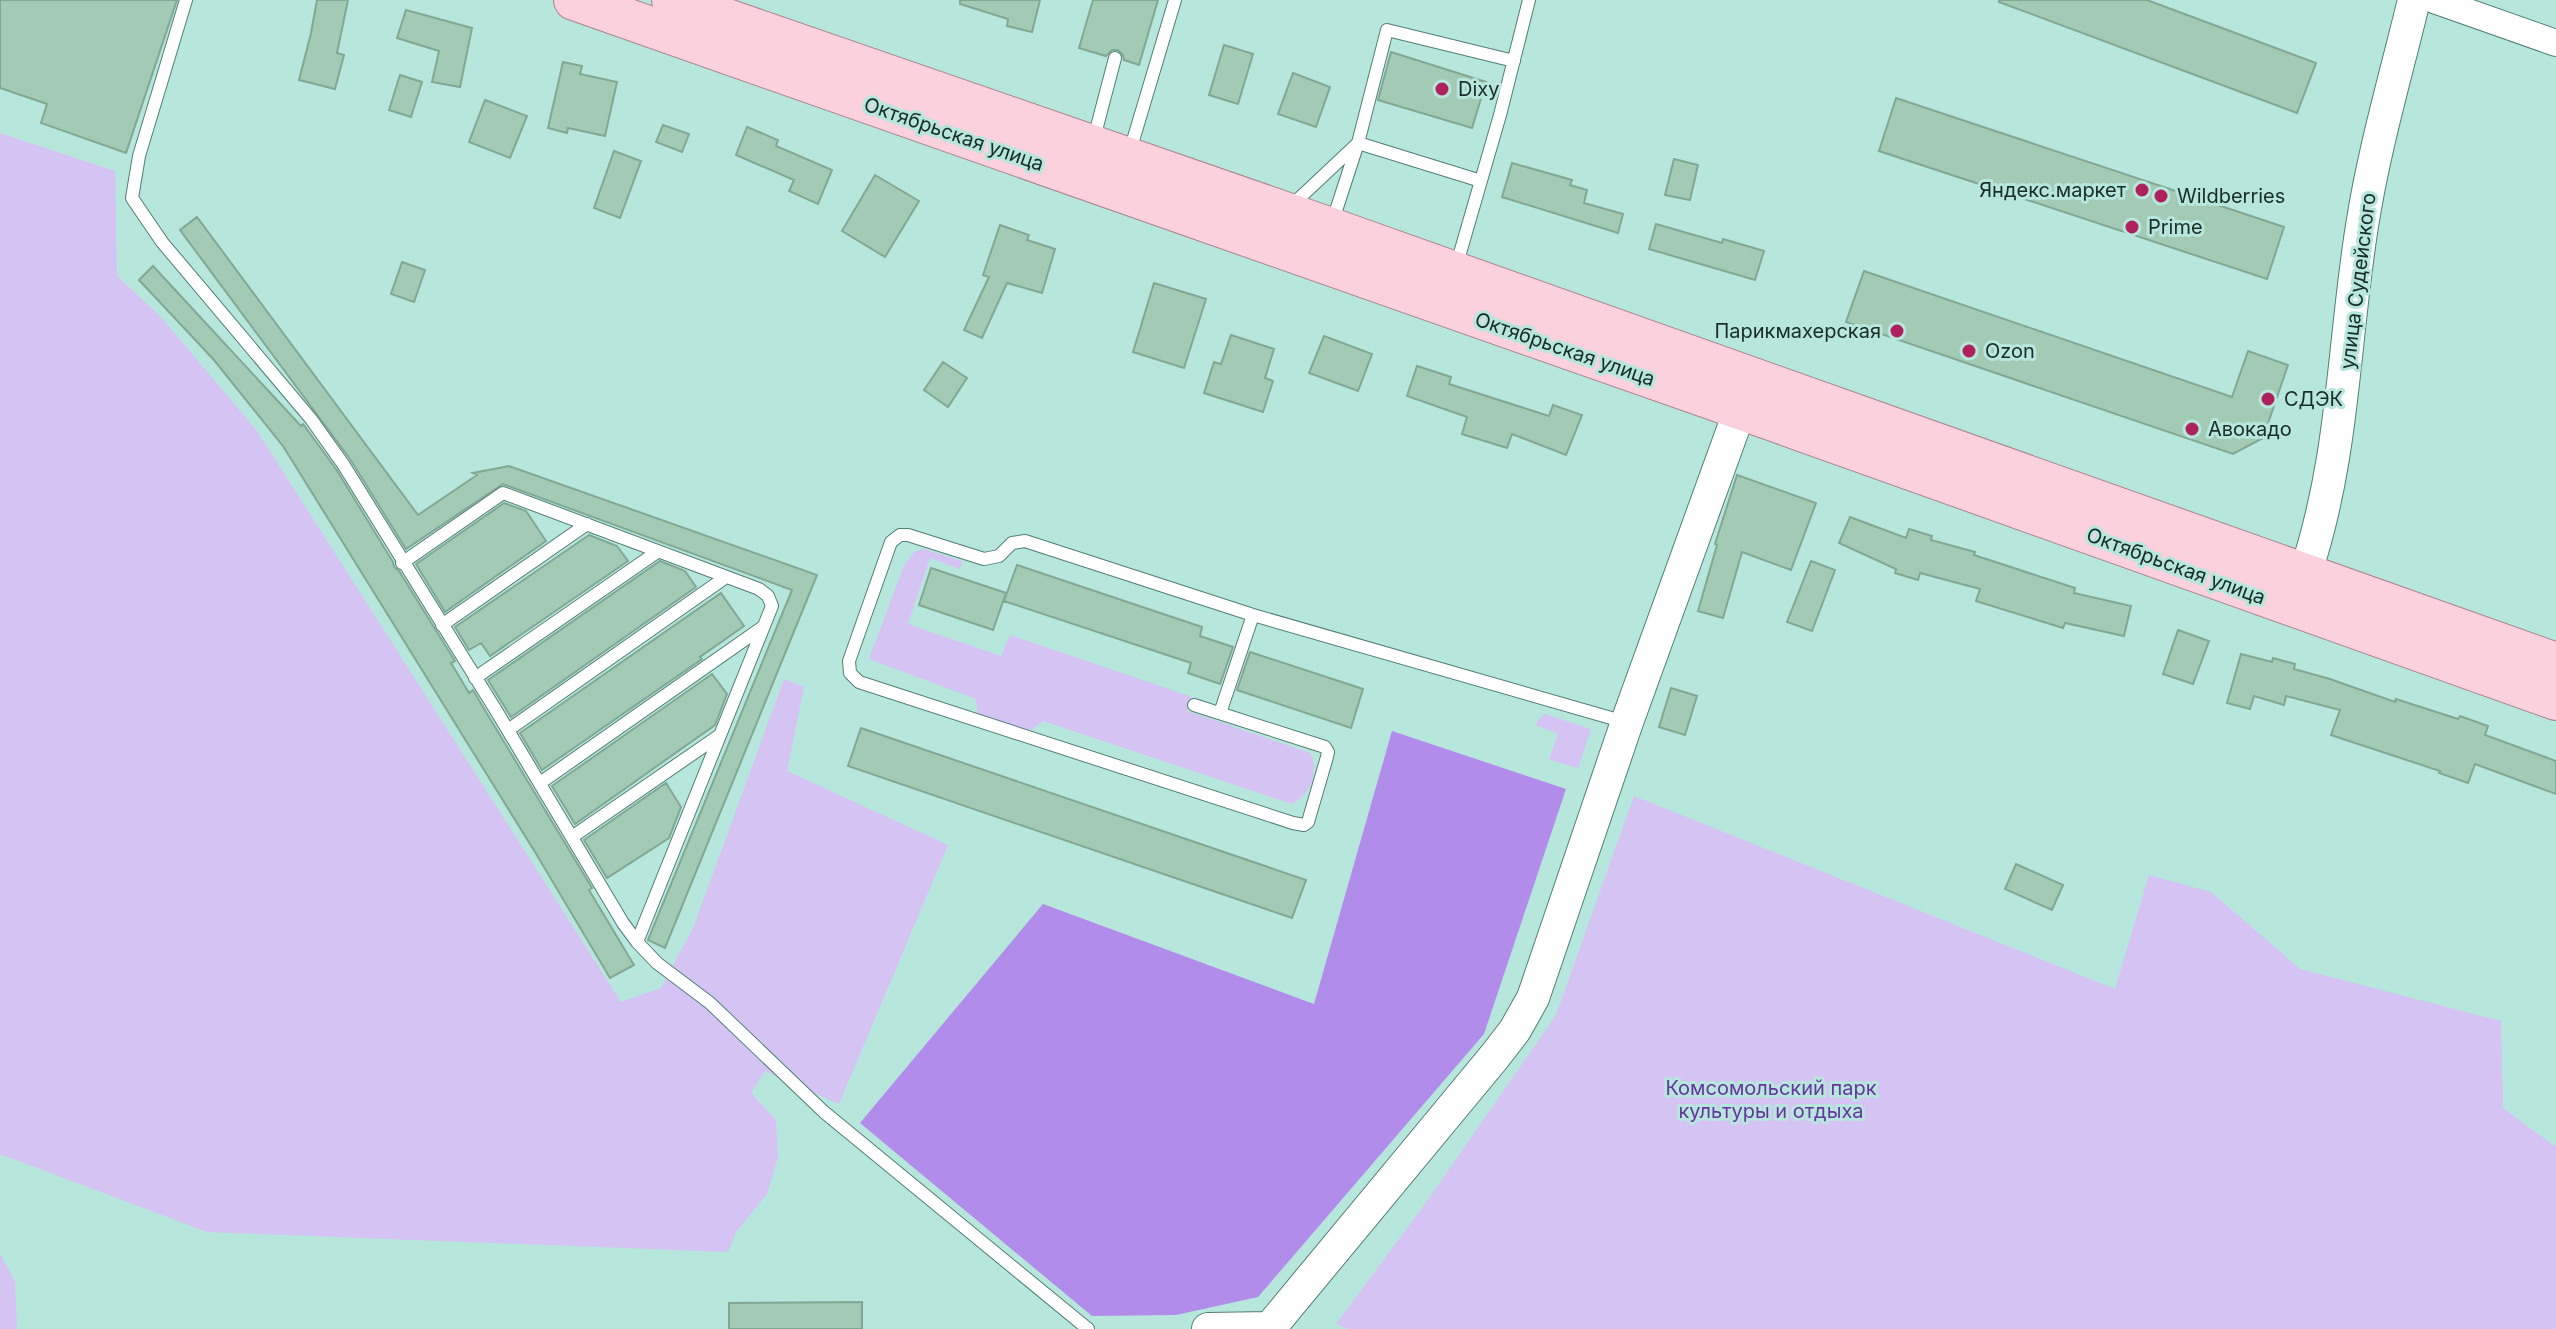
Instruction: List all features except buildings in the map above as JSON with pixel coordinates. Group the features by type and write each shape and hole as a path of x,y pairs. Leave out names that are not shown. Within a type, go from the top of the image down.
{"main road":[{"name":"Октябрьская улица","path":"574,0 1745,394 2300,591 2556,700"},
{"name":"Октябрьская улица","path":"672,0 1454,273 1745,394"},
{"name":"Октябрьская улица","path":"2300,591 2556,663"}],"street":[{"path":"2418,0 2556,43"},
{"name":"улица Судейского","path":"2300,591 2319,531 2336,450 2362,228 2375,154 2418,0"},
{"path":"1208,1329 1270,1329 1515,1030 1533,998 1627,722 1745,394"}],"lane":[{"path":"186,0 139,156 132,198 162,242 311,419 367,500 402,563 637,942 657,963 710,1003 824,1112 1088,1329"},
{"path":"1110,151 1175,0"},
{"path":"1454,273 1529,0"},
{"path":"1331,228 1358,143 1387,30 1514,61"},
{"path":"1110,151 1115,58"},
{"path":"1358,143 1481,181"},
{"path":"1285,212 1358,143"},
{"path":"402,563 503,493 759,589 768,596 772,606 637,942"},
{"path":"442,625 587,524"},
{"path":"1194,705 1326,749 1327,757 1319,787 1309,819 1304,825 859,682 850,673 849,661 891,542 903,534 984,559 999,556 1012,543 1025,541 1253,615 1627,722"},
{"path":"475,678 657,552"},
{"path":"508,730 726,577"},
{"path":"1220,713 1253,615"},
{"path":"540,783 763,627"},
{"path":"572,837 720,735"}],"green space":[{"path":"0,133 115,171 117,276 161,317 257,431 621,1002 661,988 694,926 784,679 804,687 787,771 948,845 839,1104 765,1071 751,1093 776,1120 778,1157 767,1194 736,1232 728,1252 207,1232 0,1154"},
{"path":"924,549 962,561 960,569 930,558 908,624 1001,656 1010,635 1192,697 1187,711 1310,753 1314,767 1308,789 1292,804 1043,721 1028,732 978,716 976,699 869,659 904,566 914,552"},
{"path":"1545,714 1591,729 1578,768 1549,760 1558,734 1536,725"},
{"name":"Комсомольский парк культуры и отдыха","path":"1634,796 2115,989 2149,875 2211,892 2300,969 2501,1021 2503,1108 2556,1147 2556,1329 1348,1329 1336,1324 1425,1204 1556,1015"},
{"path":"0,1254 15,1281 17,1329 0,1329"}],"shaded area":[{"path":"1392,731 1566,789 1484,1034 1258,1297 1176,1315 1092,1316 860,1123 1043,904 1314,1004"}],"place":[{"name":"Dixy","path":"1442,89"},
{"name":"Яндекс.маркет","path":"2142,190"},
{"name":"Wildberries","path":"2161,196"},
{"name":"Prime","path":"2132,227"},
{"name":"Парикмахерская","path":"1897,331"},
{"name":"Ozon","path":"1969,351"},
{"name":"СДЭК","path":"2268,399"},
{"name":"Авокадо","path":"2192,429"}]}
